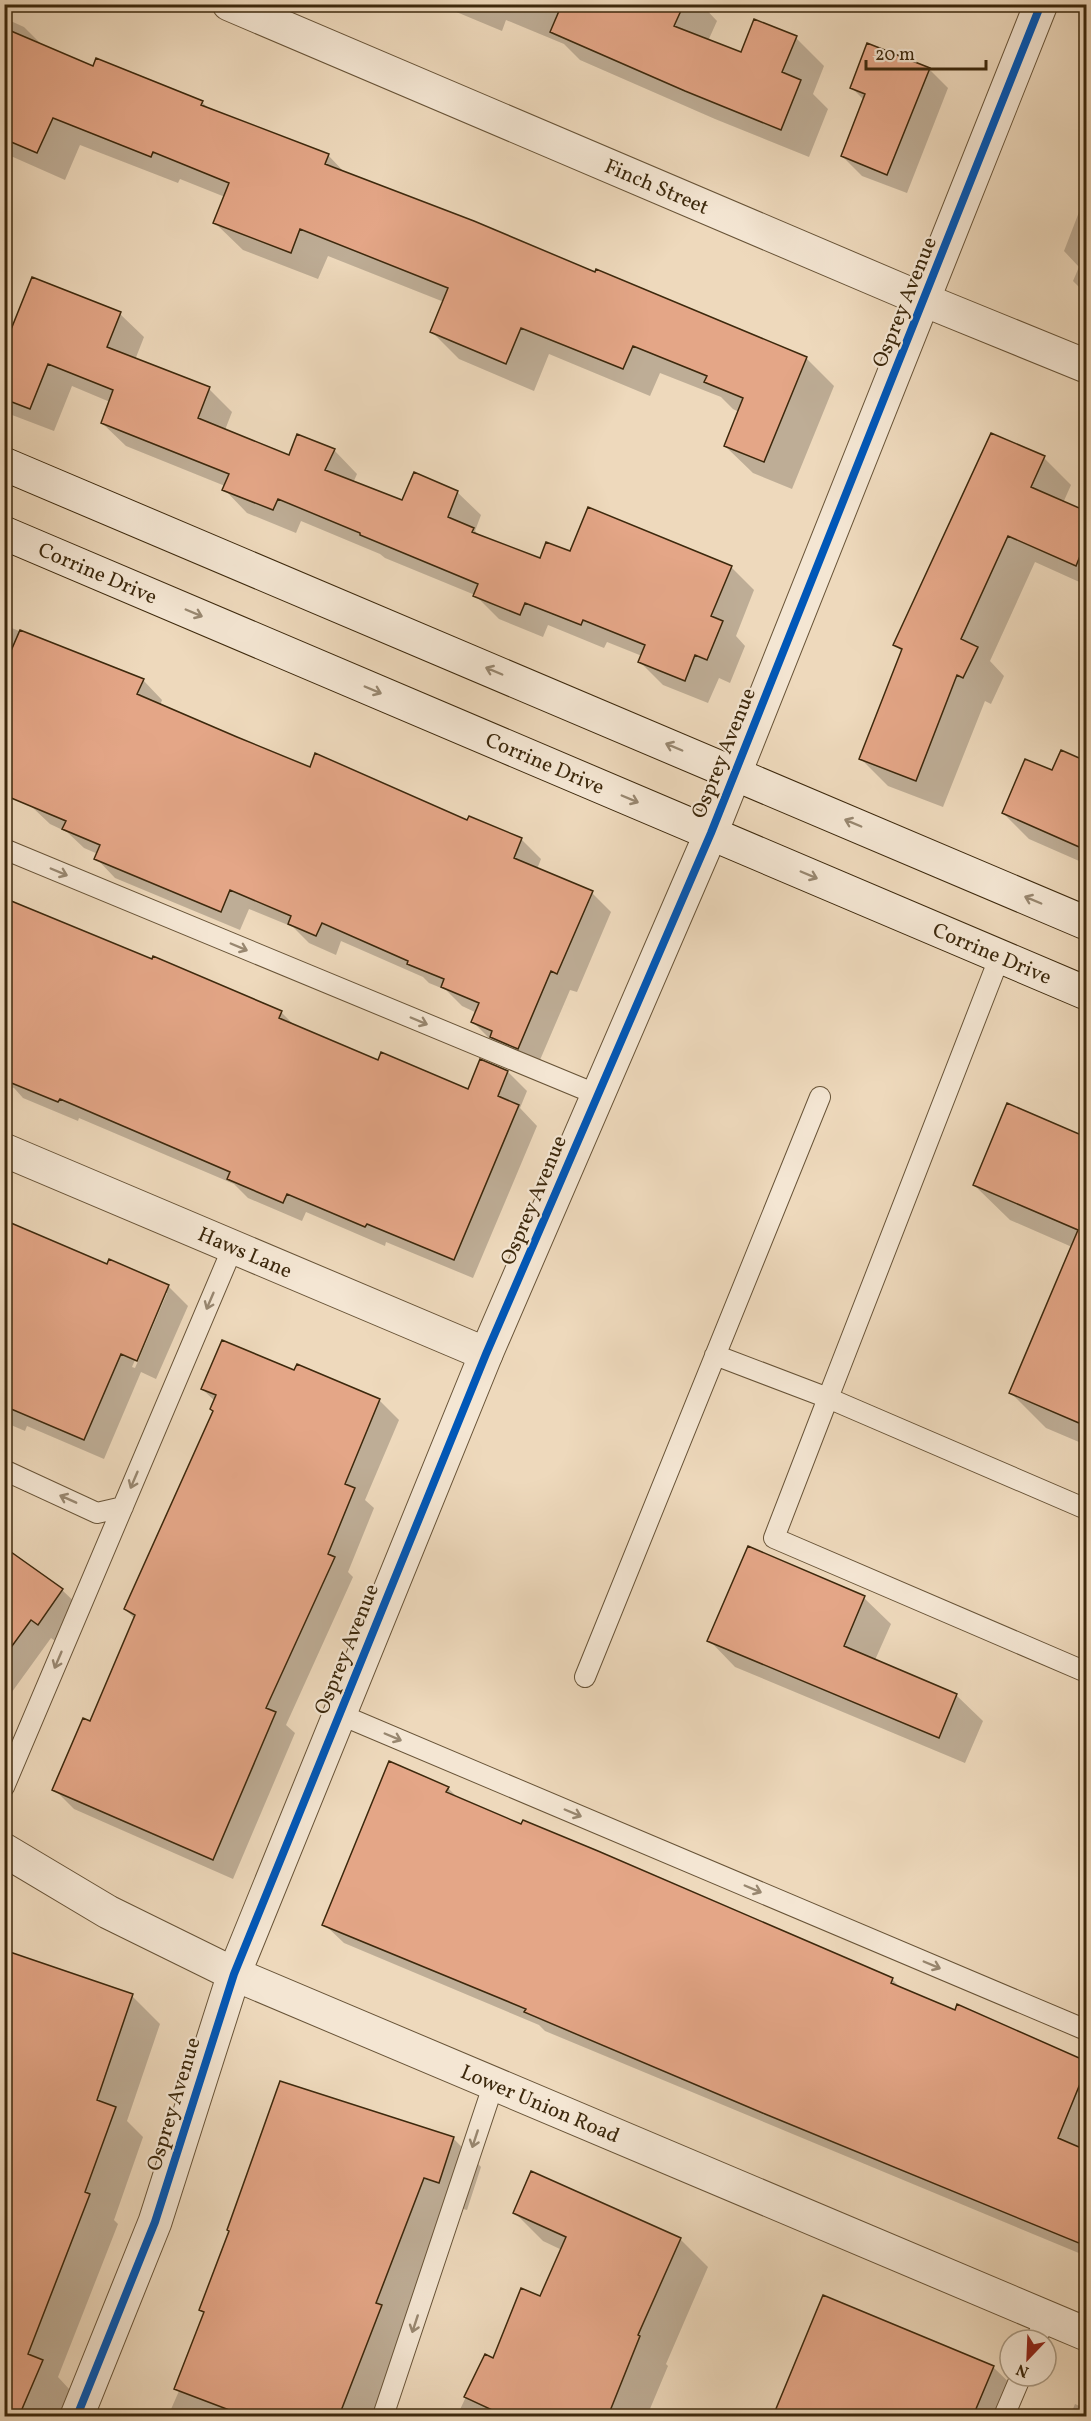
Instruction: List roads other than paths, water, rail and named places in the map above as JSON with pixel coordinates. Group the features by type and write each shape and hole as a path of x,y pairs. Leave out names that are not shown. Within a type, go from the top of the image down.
{"street":[{"name":"Finch Street","path":"229,4 924,300 1086,366"},
{"name":"Osprey Avenue","path":"77,2416 155,2222 234,1974 486,1354 711,833 1041,4"},
{"path":"4,464 1086,923"},
{"name":"Corrine Drive","path":"4,533 1086,993"},
{"name":"Haws Lane","path":"4,1150 486,1354"},
{"name":"Lower Union Road","path":"4,1850 108,1912 234,1974 494,2084 1039,2328"},
{"name":"Lower Union Road","path":"1058,2331 1086,2334"}],"lane":[{"path":"4,849 598,1095"},
{"path":"1000,956 774,1538 1086,1672"},
{"path":"585,1677 820,1097"},
{"path":"4,1787 233,1247"},
{"path":"715,1355 828,1398 1086,1509"},
{"path":"4,1470 97,1513 123,1507"},
{"path":"339,1714 1086,2030"},
{"path":"383,2416 494,2084"},
{"path":"1004,2416 1016,2388"}]}
